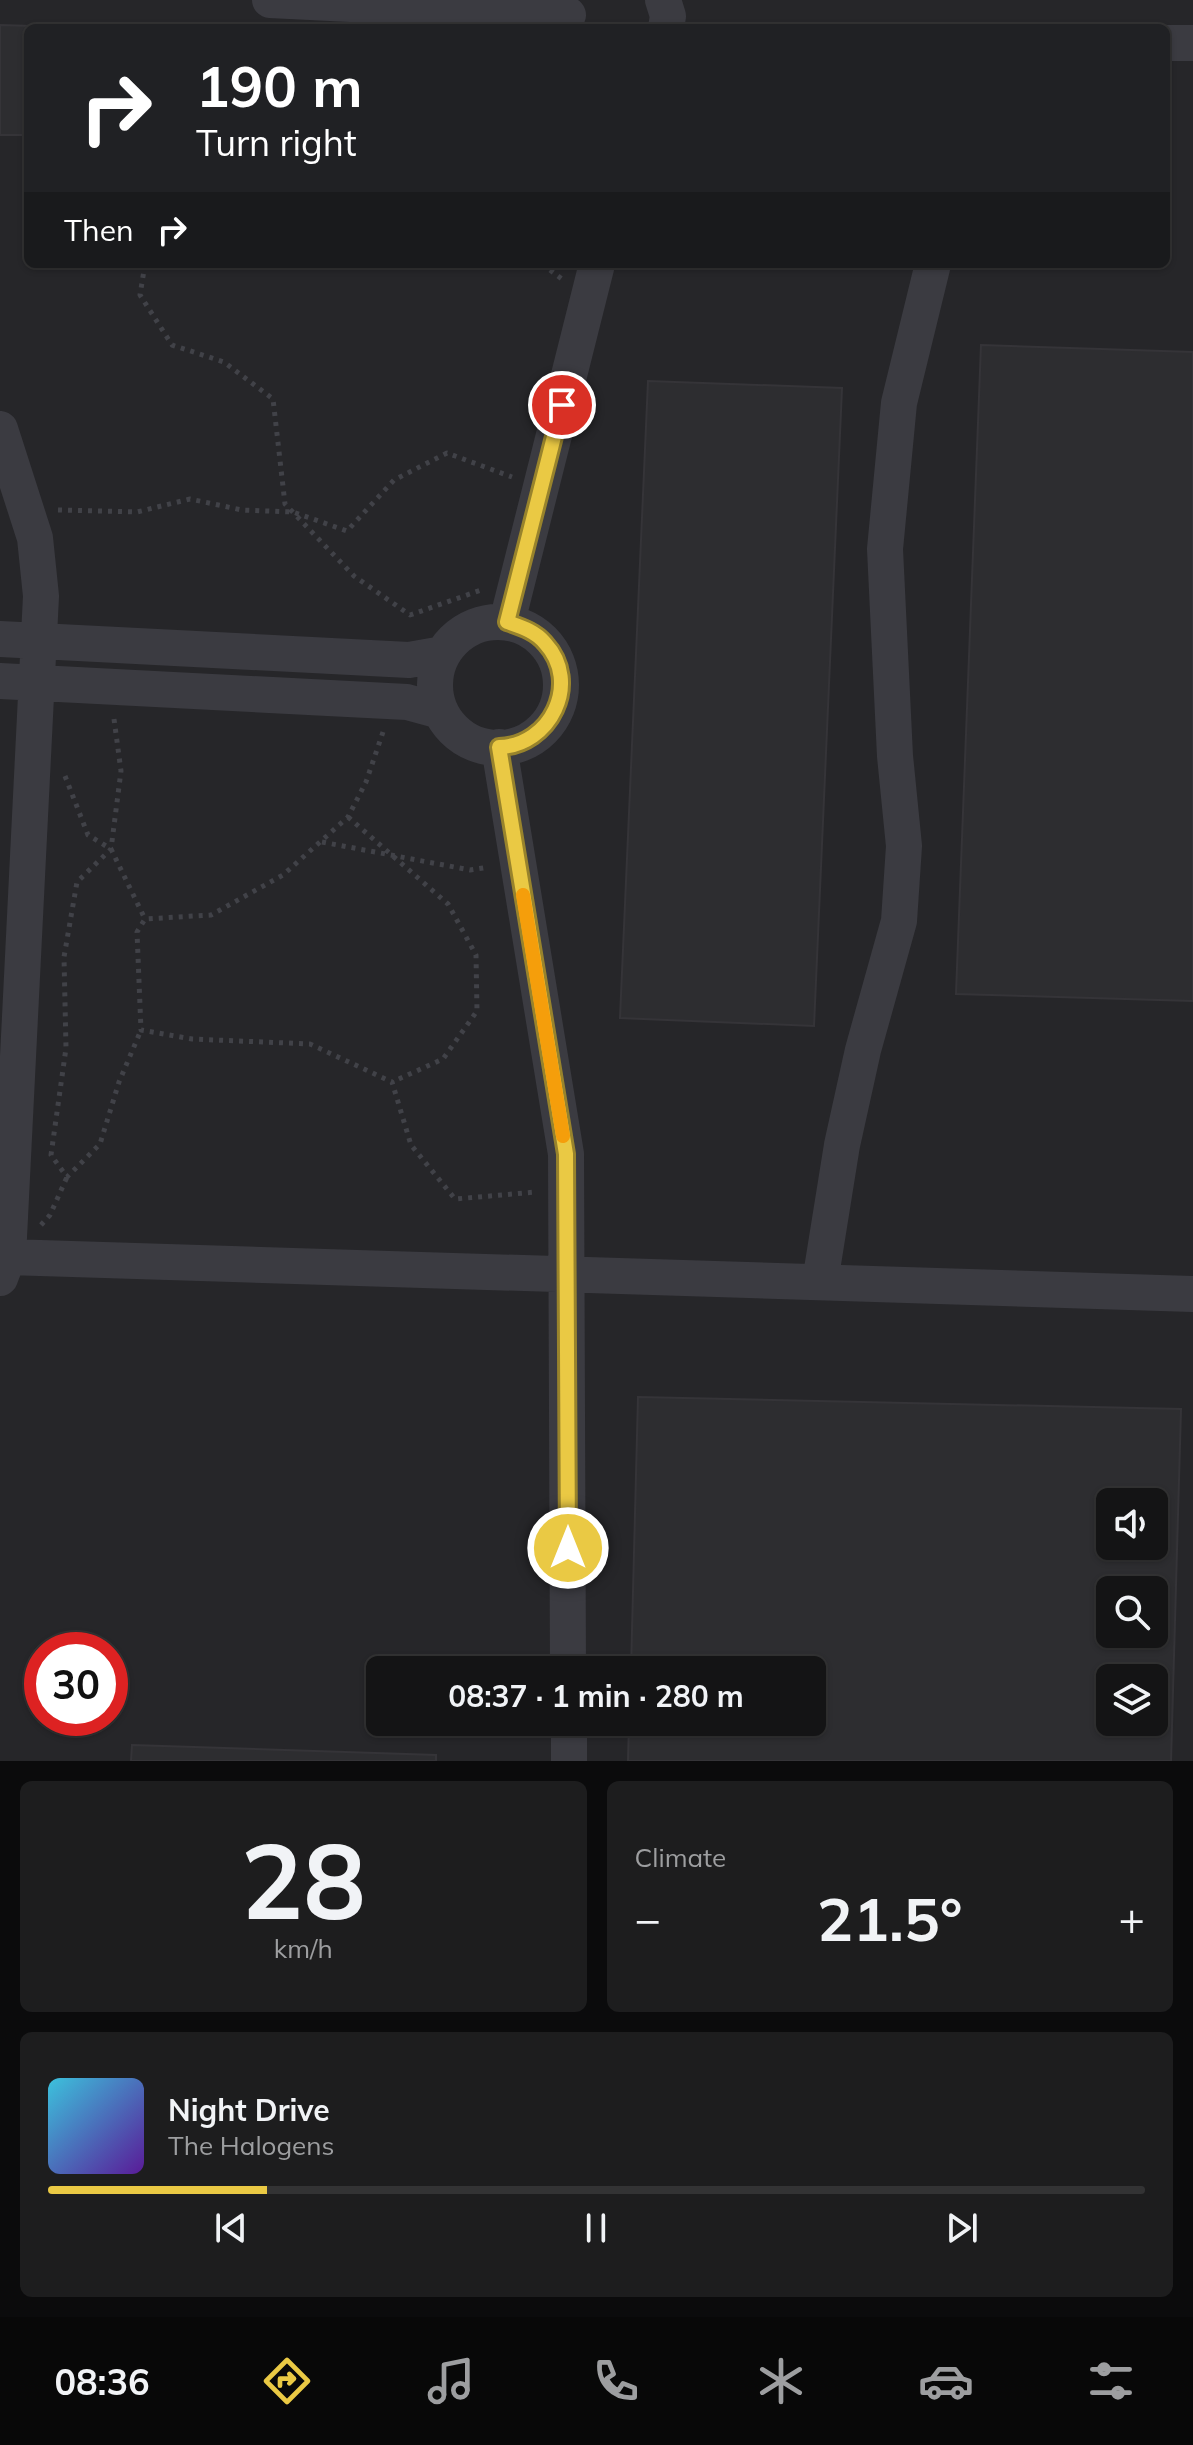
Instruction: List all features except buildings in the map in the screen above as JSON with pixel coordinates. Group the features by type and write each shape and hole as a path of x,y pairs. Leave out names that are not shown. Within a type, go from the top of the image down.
{"street":[{"path":"270,0 570,14"},
{"path":"663,0 668,16 667,24"},
{"path":"1170,43 1193,43"},
{"path":"507,622 596,268"},
{"path":"820,1282 842,1145 863,1050 899,921 904,846 895,756 885,549 899,403 932,268"},
{"path":"0,429 35,538 41,596 4,1267 566,1275 1193,1294"},
{"path":"489,622 507,622 529,629 545,642 555,657 561,688 558,705 549,722 532,738 511,747 476,744 461,737 440,711 436,673 451,642 470,628 489,622"},
{"path":"0,639 409,660 443,654"},
{"path":"0,681 394,701 440,711"},
{"path":"499,747 566,1154 568,1656"},
{"path":"569,1736 569,1761"}],"path":[{"path":"144,268 140,295 172,345 224,362 273,399 285,504 354,576 410,615 519,575"},
{"path":"25,508 137,512 190,499 242,510 293,512 347,531 394,480 447,453 542,485"},
{"path":"109,687 121,771 111,849 77,882 64,957 66,1048 51,1155 67,1177 100,1144 119,1082 141,1030 137,932 145,919"},
{"path":"145,919 211,915 283,875 321,842 348,817 366,782 394,701"},
{"path":"62,768 88,835 111,849 145,919"},
{"path":"348,817 448,904 476,955 477,1011 443,1059 392,1082"},
{"path":"321,842 470,870 518,862"},
{"path":"141,1030 192,1039 310,1044 392,1082 411,1145 455,1199 566,1190"}],"shaded area":[{"path":"0,0 1193,0 1193,1761 0,1761"}],"slow traffic":[{"path":"523,895 563,1136"}],"route":[{"path":"562,405 507,622 529,629 545,642 555,657 561,688 558,705 549,722 532,738 511,747 499,747 566,1154 568,1548"}]}
